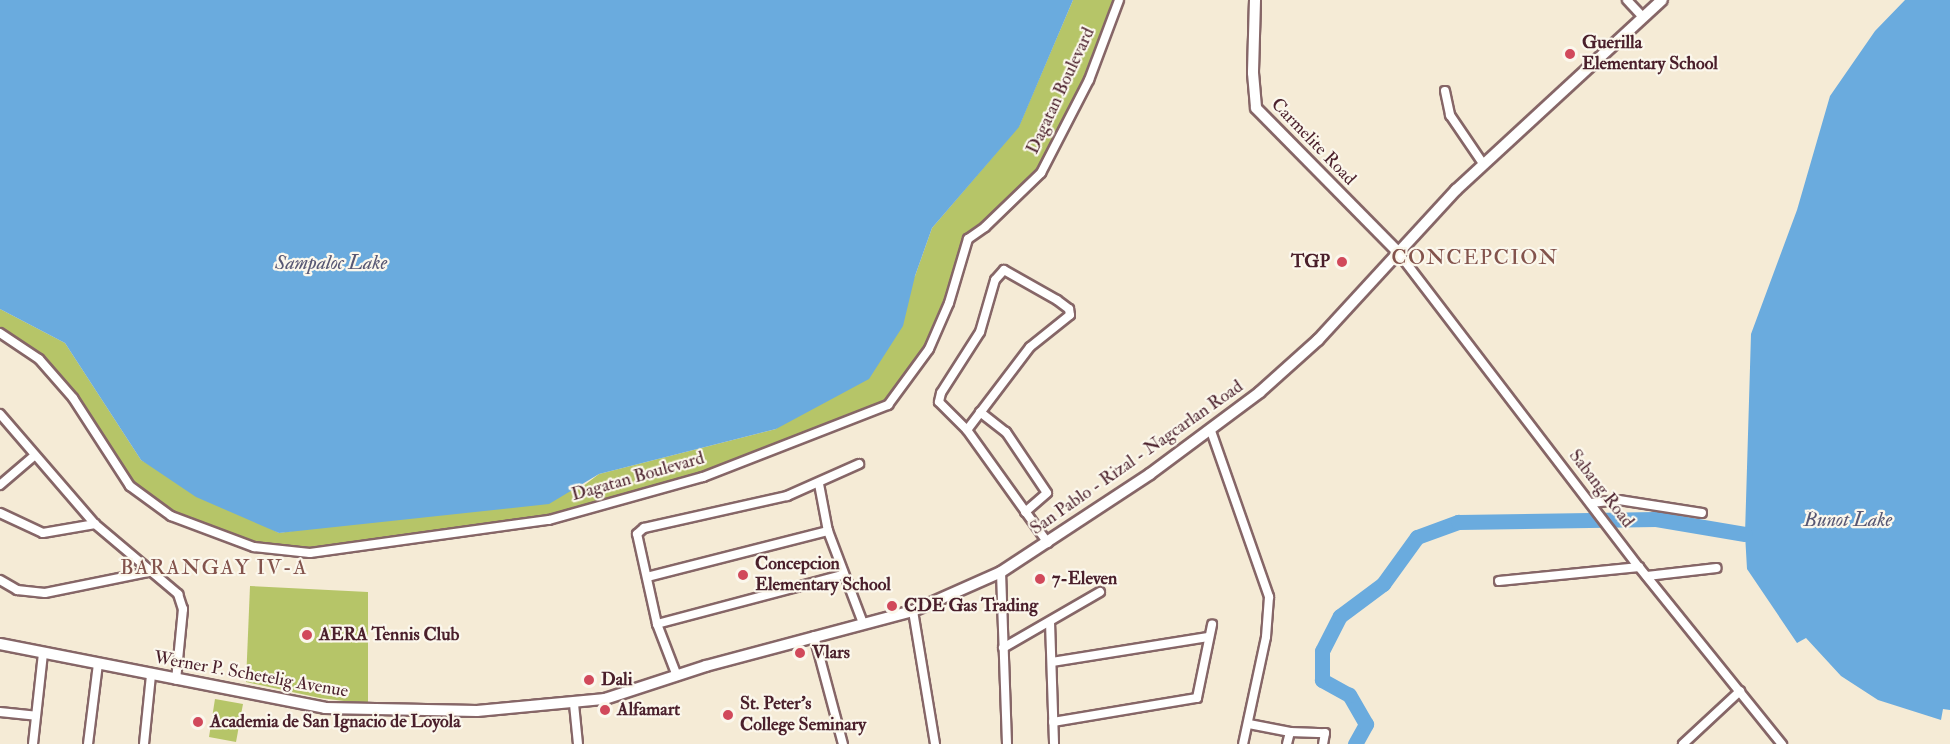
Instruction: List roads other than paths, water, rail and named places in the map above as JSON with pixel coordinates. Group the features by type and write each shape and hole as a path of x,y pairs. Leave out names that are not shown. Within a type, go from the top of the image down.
{"main road":[{"name":"Carmelite Road","path":"1255,0 1252,73 1256,108 1397,251"},
{"name":"San Pablo - Rizal - Nagcarlan Road","path":"640,688 813,636 913,611 1001,572 1048,543 1211,431 1318,340 1397,251 1484,165 1662,0"},
{"name":"Werner P. Schetelig Avenue","path":"0,644 176,680 336,709 477,711 574,704 640,688"}],"street":[{"name":"Dagatan Boulevard","path":"0,333 39,359 73,398 130,486 171,516 254,547 310,553 549,520 703,477 888,405 929,349 949,303 968,239 985,227 1046,164 1089,80 1119,0"},
{"path":"1627,0 1643,17"},
{"path":"1445,91 1450,115 1484,165"},
{"name":"Sabang Road","path":"1397,251 1639,567 1782,744"},
{"path":"967,430 1030,348 1070,315 1069,309 1057,300 1004,270 998,273 971,351 940,393 939,402 967,430 1048,543"},
{"path":"980,412 1006,432 1047,493 1025,513"},
{"path":"0,414 95,524 178,594 183,609 176,680"},
{"path":"1211,431 1269,597 1266,637 1243,744"},
{"path":"0,485 34,456"},
{"path":"676,676 657,624 637,534 644,528 787,496 819,484 859,464"},
{"path":"819,484 828,531 862,623"},
{"path":"1591,503 1619,500 1702,513"},
{"path":"0,513 43,533 95,524"},
{"path":"647,578 828,531"},
{"path":"1499,581 1639,567"},
{"path":"1647,576 1717,568"},
{"path":"0,580 17,590 45,593 153,572"},
{"path":"1001,572 1007,744"},
{"path":"657,624 843,575"},
{"path":"1003,648 1100,592"},
{"path":"913,611 935,744"},
{"path":"1050,622 1054,744"},
{"path":"1053,722 1197,698 1212,625"},
{"path":"813,636 843,744"},
{"path":"1052,662 1208,637"},
{"path":"33,744 44,654"},
{"path":"88,744 98,664"},
{"path":"144,744 151,675"},
{"path":"1683,744 1740,691"},
{"path":"574,704 578,744"},
{"path":"0,712 36,716"},
{"path":"1249,724 1290,732 1325,733 1323,744"},
{"path":"1287,744 1290,732"}],"water":[{"name":"Sampaloc Lake","path":"0,0 1073,0 1019,127 932,228 915,276 903,326 869,379 776,429 599,474 549,504 279,533 196,497 141,460 65,343 0,309"},
{"name":"Bunot Lake","path":"1905,0 1950,0 1950,710 1943,709 1941,720 1878,700 1841,676 1806,638 1797,643 1747,569 1745,534 1751,334 1797,210 1830,96 1875,31"}],"waterway":[{"path":"1355,744 1366,724 1349,695 1322,680 1322,651 1340,616 1383,584 1417,537 1458,522 1656,519 1745,534"}],"place":[{"name":"Guerilla Elementary School","path":"1570,54"},
{"name":"TGP","path":"1342,262"},
{"name":"Concepcion Elementary School","path":"743,575"},
{"name":"7-Eleven","path":"1040,579"},
{"name":"CDE Gas Trading","path":"892,606"},
{"name":"AERA Tennis Club","path":"307,635"},
{"name":"Vlars","path":"800,653"},
{"name":"Dali","path":"589,680"},
{"name":"Alfamart","path":"605,710"},
{"name":"St. Peter's College Seminary","path":"728,715"},
{"name":"Academia de San Ignacio de Loyola","path":"198,722"}],"district":[{"name":"CONCEPCION","path":"1475,258"},
{"name":"BARANGAY IV-A","path":"214,568"}]}
